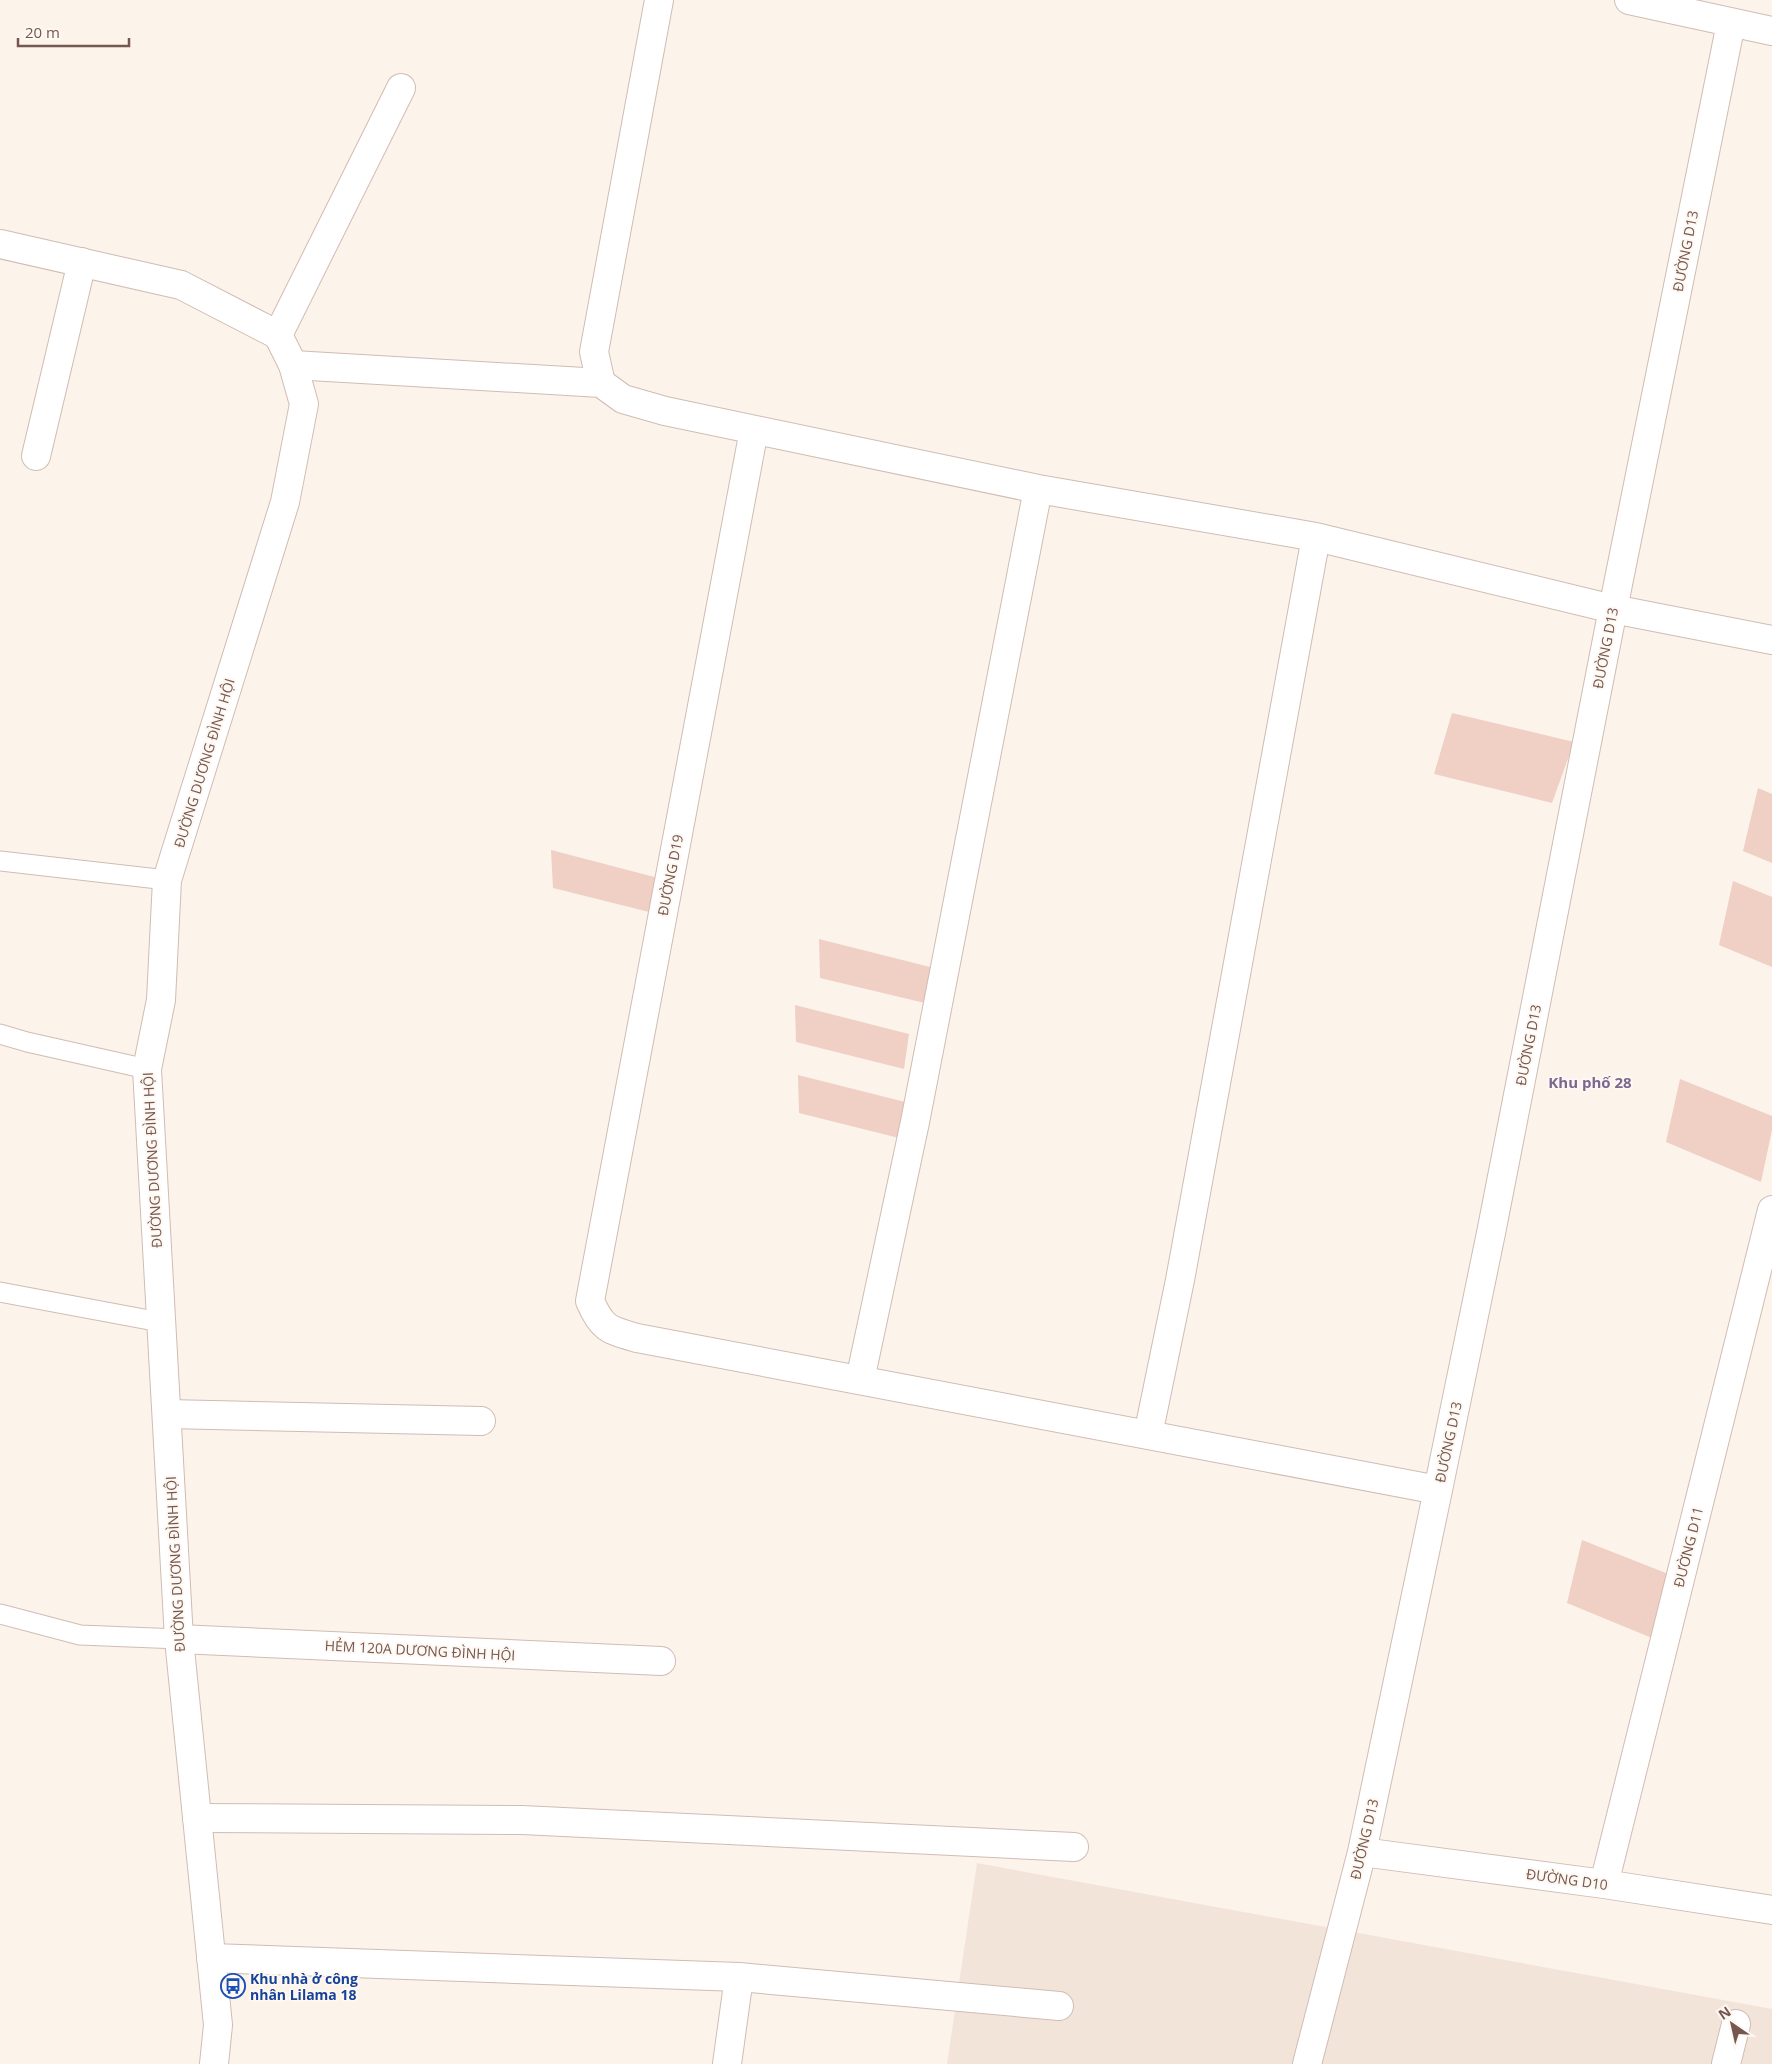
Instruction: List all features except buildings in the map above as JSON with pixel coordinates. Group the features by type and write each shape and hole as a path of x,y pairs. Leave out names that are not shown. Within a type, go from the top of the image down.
{"street":[{"path":"601,383 594,352 659,0"},
{"path":"1628,0 1731,23 1772,30"},
{"name":"ĐƯỜNG D13","path":"1307,2064 1362,1852 1438,1490 1491,1233 1613,609 1731,23"},
{"path":"0,244 181,285 278,335 402,88"},
{"path":"36,456 82,262"},
{"name":"ĐƯỜNG DƯƠNG ĐÌNH HỘI","path":"214,2064 218,2025 179,1639 147,1069 161,1000 167,880 285,502 304,404 293,365 278,335"},
{"path":"293,365 601,383 623,399 665,411 1038,489 1316,537 1613,609 1772,640"},
{"name":"ĐƯỜNG D19","path":"754,430 590,1300 598,1318 612,1331 637,1338 860,1380"},
{"path":"1038,489 915,1122 860,1380 1438,1490"},
{"path":"1148,1435 1180,1280 1316,537"},
{"name":"ĐƯỜNG D11","path":"1604,1884 1772,1210"},
{"path":"167,1414 482,1421"},
{"name":"HẺM 120A DƯƠNG ĐÌNH HỘI","path":"179,1639 661,1661"},
{"path":"197,1818 522,1820 1074,1848"},
{"name":"ĐƯỜNG D10","path":"1362,1852 1604,1884 1772,1910"},
{"path":"211,1958 739,1977 1059,2006"},
{"path":"727,2064 739,1977"},
{"path":"1726,2064 1736,2024"}],"lane":[{"path":"0,861 167,880"},
{"path":"0,1034 147,1069"},
{"path":"0,1292 160,1322"},
{"path":"0,1614 80,1635 179,1639"}],"shaded area":[{"path":"977,1863 1772,2009 1772,2064 947,2064"}],"place":[{"name":"Khu nhà ở công nhân Lilama 18","path":"233,1986"}],"district":[{"name":"Khu phố 28","path":"1590,1082"}]}
